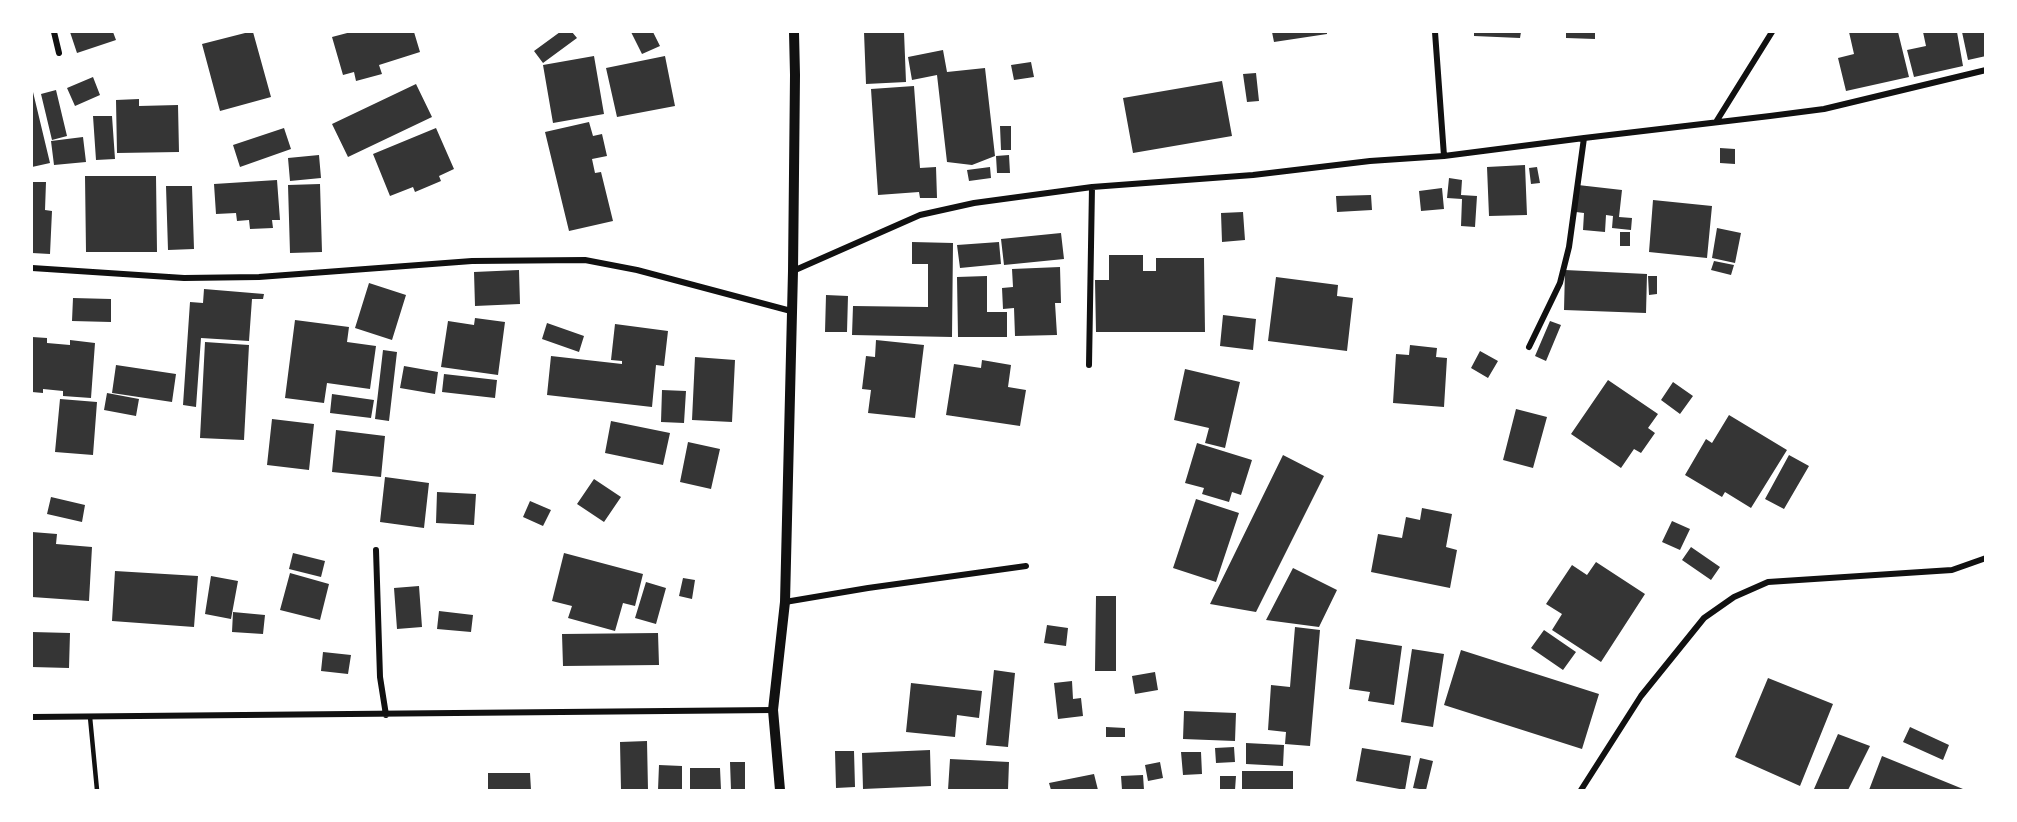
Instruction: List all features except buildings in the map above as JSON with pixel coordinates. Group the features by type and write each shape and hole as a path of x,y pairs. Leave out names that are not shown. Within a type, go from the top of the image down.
{"street":[{"path":"54,32 59,53"},
{"path":"780,790 773,710 785,602 793,271 794,32"},
{"path":"1435,32 1444,156"},
{"path":"1716,122 1772,32"},
{"path":"793,271 920,215 974,203 1092,188 1444,156 1824,109 1986,70"},
{"path":"1529,347 1560,283 1569,246 1584,138"},
{"path":"1089,365 1092,188"},
{"path":"32,268 184,278 259,277 472,261 585,260 637,270 791,311"},
{"path":"376,550 380,677 386,715"},
{"path":"1581,790 1641,696 1704,618 1734,597 1768,582 1952,570 1986,558"},
{"path":"785,602 1026,566"},
{"path":"32,717 773,710"}],"lane":[{"path":"90,717 97,790"}]}
